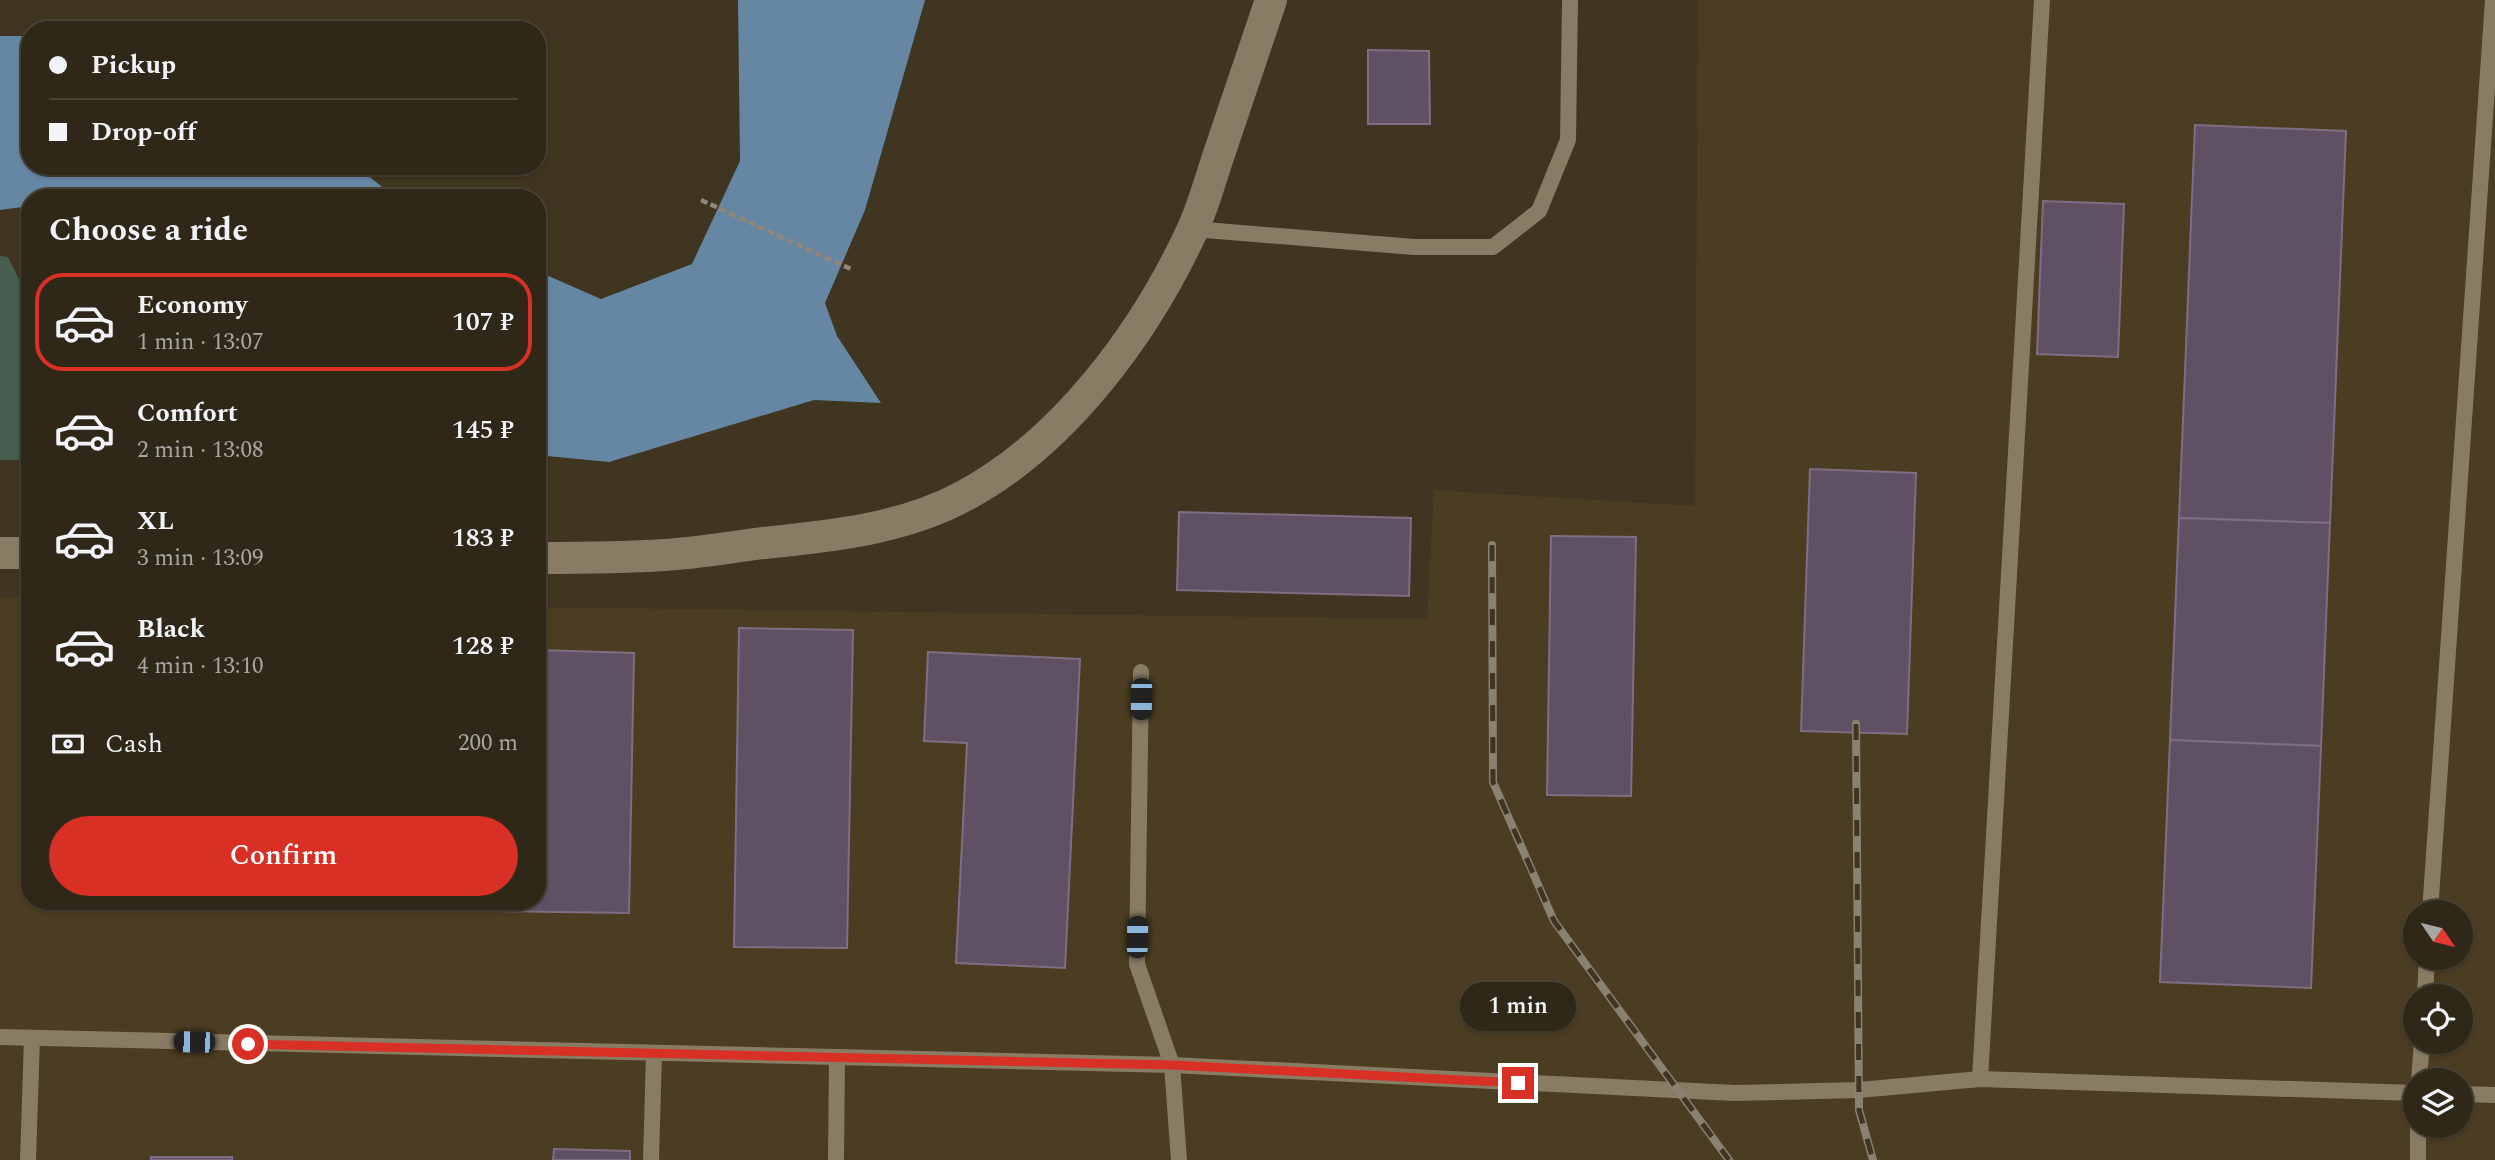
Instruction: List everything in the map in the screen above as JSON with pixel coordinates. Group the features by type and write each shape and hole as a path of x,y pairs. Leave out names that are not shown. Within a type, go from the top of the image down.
{"street":[{"path":"546,558 667,555 829,536 921,515 963,497 998,476 1038,443 1079,403 1116,361 1150,311 1193,229 1271,0"},
{"path":"0,553 21,553"}],"lane":[{"path":"1193,229 1414,247 1493,247 1539,211 1568,140 1570,0"},
{"path":"1980,1079 2042,0"},
{"path":"2431,900 2493,0"},
{"path":"1141,672 1137,964 1172,1065 1180,1160"},
{"path":"0,1037 1172,1065 1734,1093 1859,1090 1980,1079 2403,1093"},
{"path":"28,1160 32,1038"},
{"path":"651,1160 654,1053"},
{"path":"836,1160 837,1058"},
{"path":"2473,1094 2495,1095"},
{"path":"2418,1138 2418,1160"}],"path":[{"path":"701,200 853,270"}],"shaded area":[{"path":"1698,0 2495,0 2495,1160 0,1160 0,598 21,598 21,910 546,910 546,607 1427,619 1434,490 1695,506"}],"green space":[{"path":"0,256 8,257 21,284 21,460 0,460"}],"water":[{"path":"738,0 925,0 865,210 825,303 837,336 881,403 814,400 609,462 546,456 546,275 601,299 692,264 740,161"},
{"path":"0,36 21,36 21,175 367,175 385,189 21,189 21,207 0,210"}],"building":[{"path":"1368,50 1429,51 1430,124 1368,124"},
{"path":"2195,125 2346,131 2330,523 2179,518"},
{"path":"2043,201 2124,204 2118,357 2037,354"},
{"path":"1810,469 1916,473 1907,734 1801,731"},
{"path":"1179,512 1411,518 1409,596 1177,590"},
{"path":"2179,518 2330,523 2321,746 2170,740"},
{"path":"1551,536 1636,537 1631,796 1547,795"},
{"path":"739,628 853,630 847,948 734,947"},
{"path":"546,650 634,653 629,913 429,910 546,910"},
{"path":"928,652 1080,659 1065,968 956,963 967,743 924,741"},
{"path":"2170,740 2321,746 2311,988 2160,982"},
{"path":"554,1149 630,1151 630,1160 553,1160"},
{"path":"151,1157 232,1157 232,1160 151,1160"}],"railway":[{"path":"1492,545 1493,782 1554,921 1729,1160"},
{"path":"1856,724 1859,1110 1873,1160"}],"route":[{"path":"248,1044 1172,1065 1518,1083"}]}
